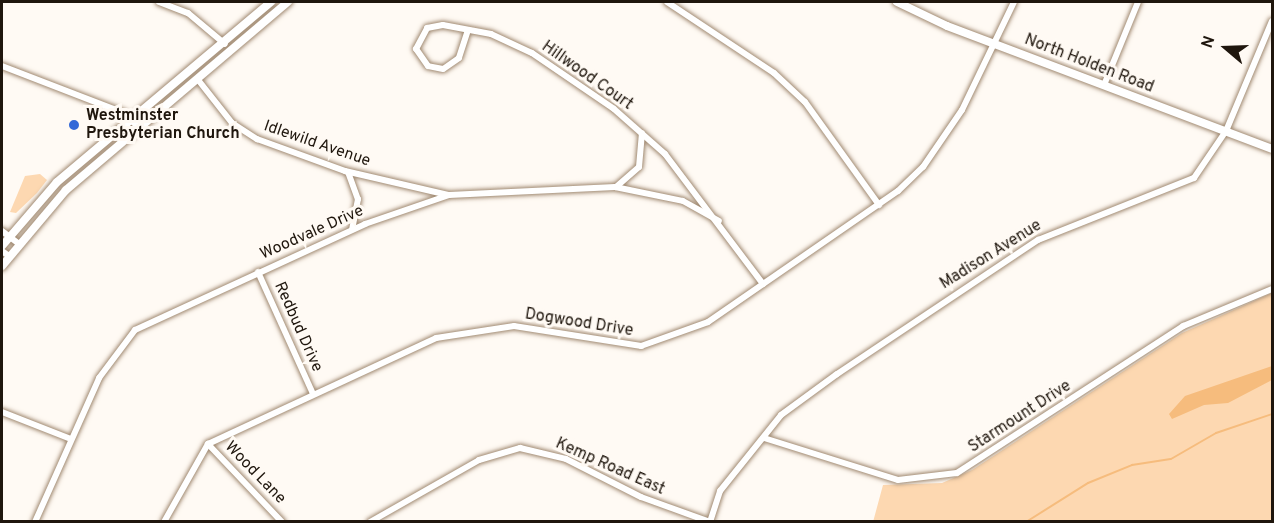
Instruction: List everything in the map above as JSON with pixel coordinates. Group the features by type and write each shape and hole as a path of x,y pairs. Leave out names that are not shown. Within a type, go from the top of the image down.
{"main road":[{"path":"2,246 5,233 57,182 225,45 271,2"},
{"path":"2,266 5,253 18,243 66,190 199,81 288,2"},
{"name":"North Holden Road","path":"897,2 993,44 1272,149"}],"street":[{"path":"159,2 188,13 225,45"},
{"path":"667,2 774,73 805,102 879,205"},
{"name":"Dogwood Drive","path":"208,444 313,394 462,330 514,326 626,345 663,342 708,322 879,205 940,146 1014,2"},
{"path":"1104,85 1138,2"},
{"name":"Madison Avenue","path":"710,522 720,491 780,415 1038,240 1194,178 1226,131 1272,21"},
{"name":"Hillwood Court","path":"467,33 459,58 443,69 428,66 416,49 422,33 434,25 467,33 491,34 531,53 642,133 693,185 763,284"},
{"path":"2,66 132,119 139,128"},
{"name":"Idlewild Avenue","path":"199,81 232,123 257,139 348,172 449,195"},
{"path":"615,187 639,167 642,133"},
{"path":"348,172 358,199 352,229"},
{"name":"Woodvale Drive","path":"35,522 108,362 135,330 352,229 449,195 615,187 683,201 719,221"},
{"path":"5,233 18,243"},
{"name":"Redbud Drive","path":"258,272 313,394"},
{"name":"Starmount Drive","path":"764,438 898,480 957,473 1183,326 1272,289"},
{"path":"2,412 71,439"},
{"path":"164,522 208,444"},
{"name":"Wood Lane","path":"208,444 282,522"},
{"name":"Kemp Road East","path":"370,522 479,460 520,448 566,459 641,497 710,522"}],"shaded area":[{"path":"40,174 47,180 37,193 16,213 10,212 25,176"},
{"path":"1272,293 1272,521 873,522 883,485 942,483 972,470 1182,333"},
{"path":"1272,366 1272,380 1228,403 1204,405 1172,419 1169,414 1185,396"}],"waterway":[{"path":"1026,522 1088,483 1132,465 1171,459 1216,433 1272,414"}],"place":[{"name":"Westminster Presbyterian Church","path":"74,125"}]}
